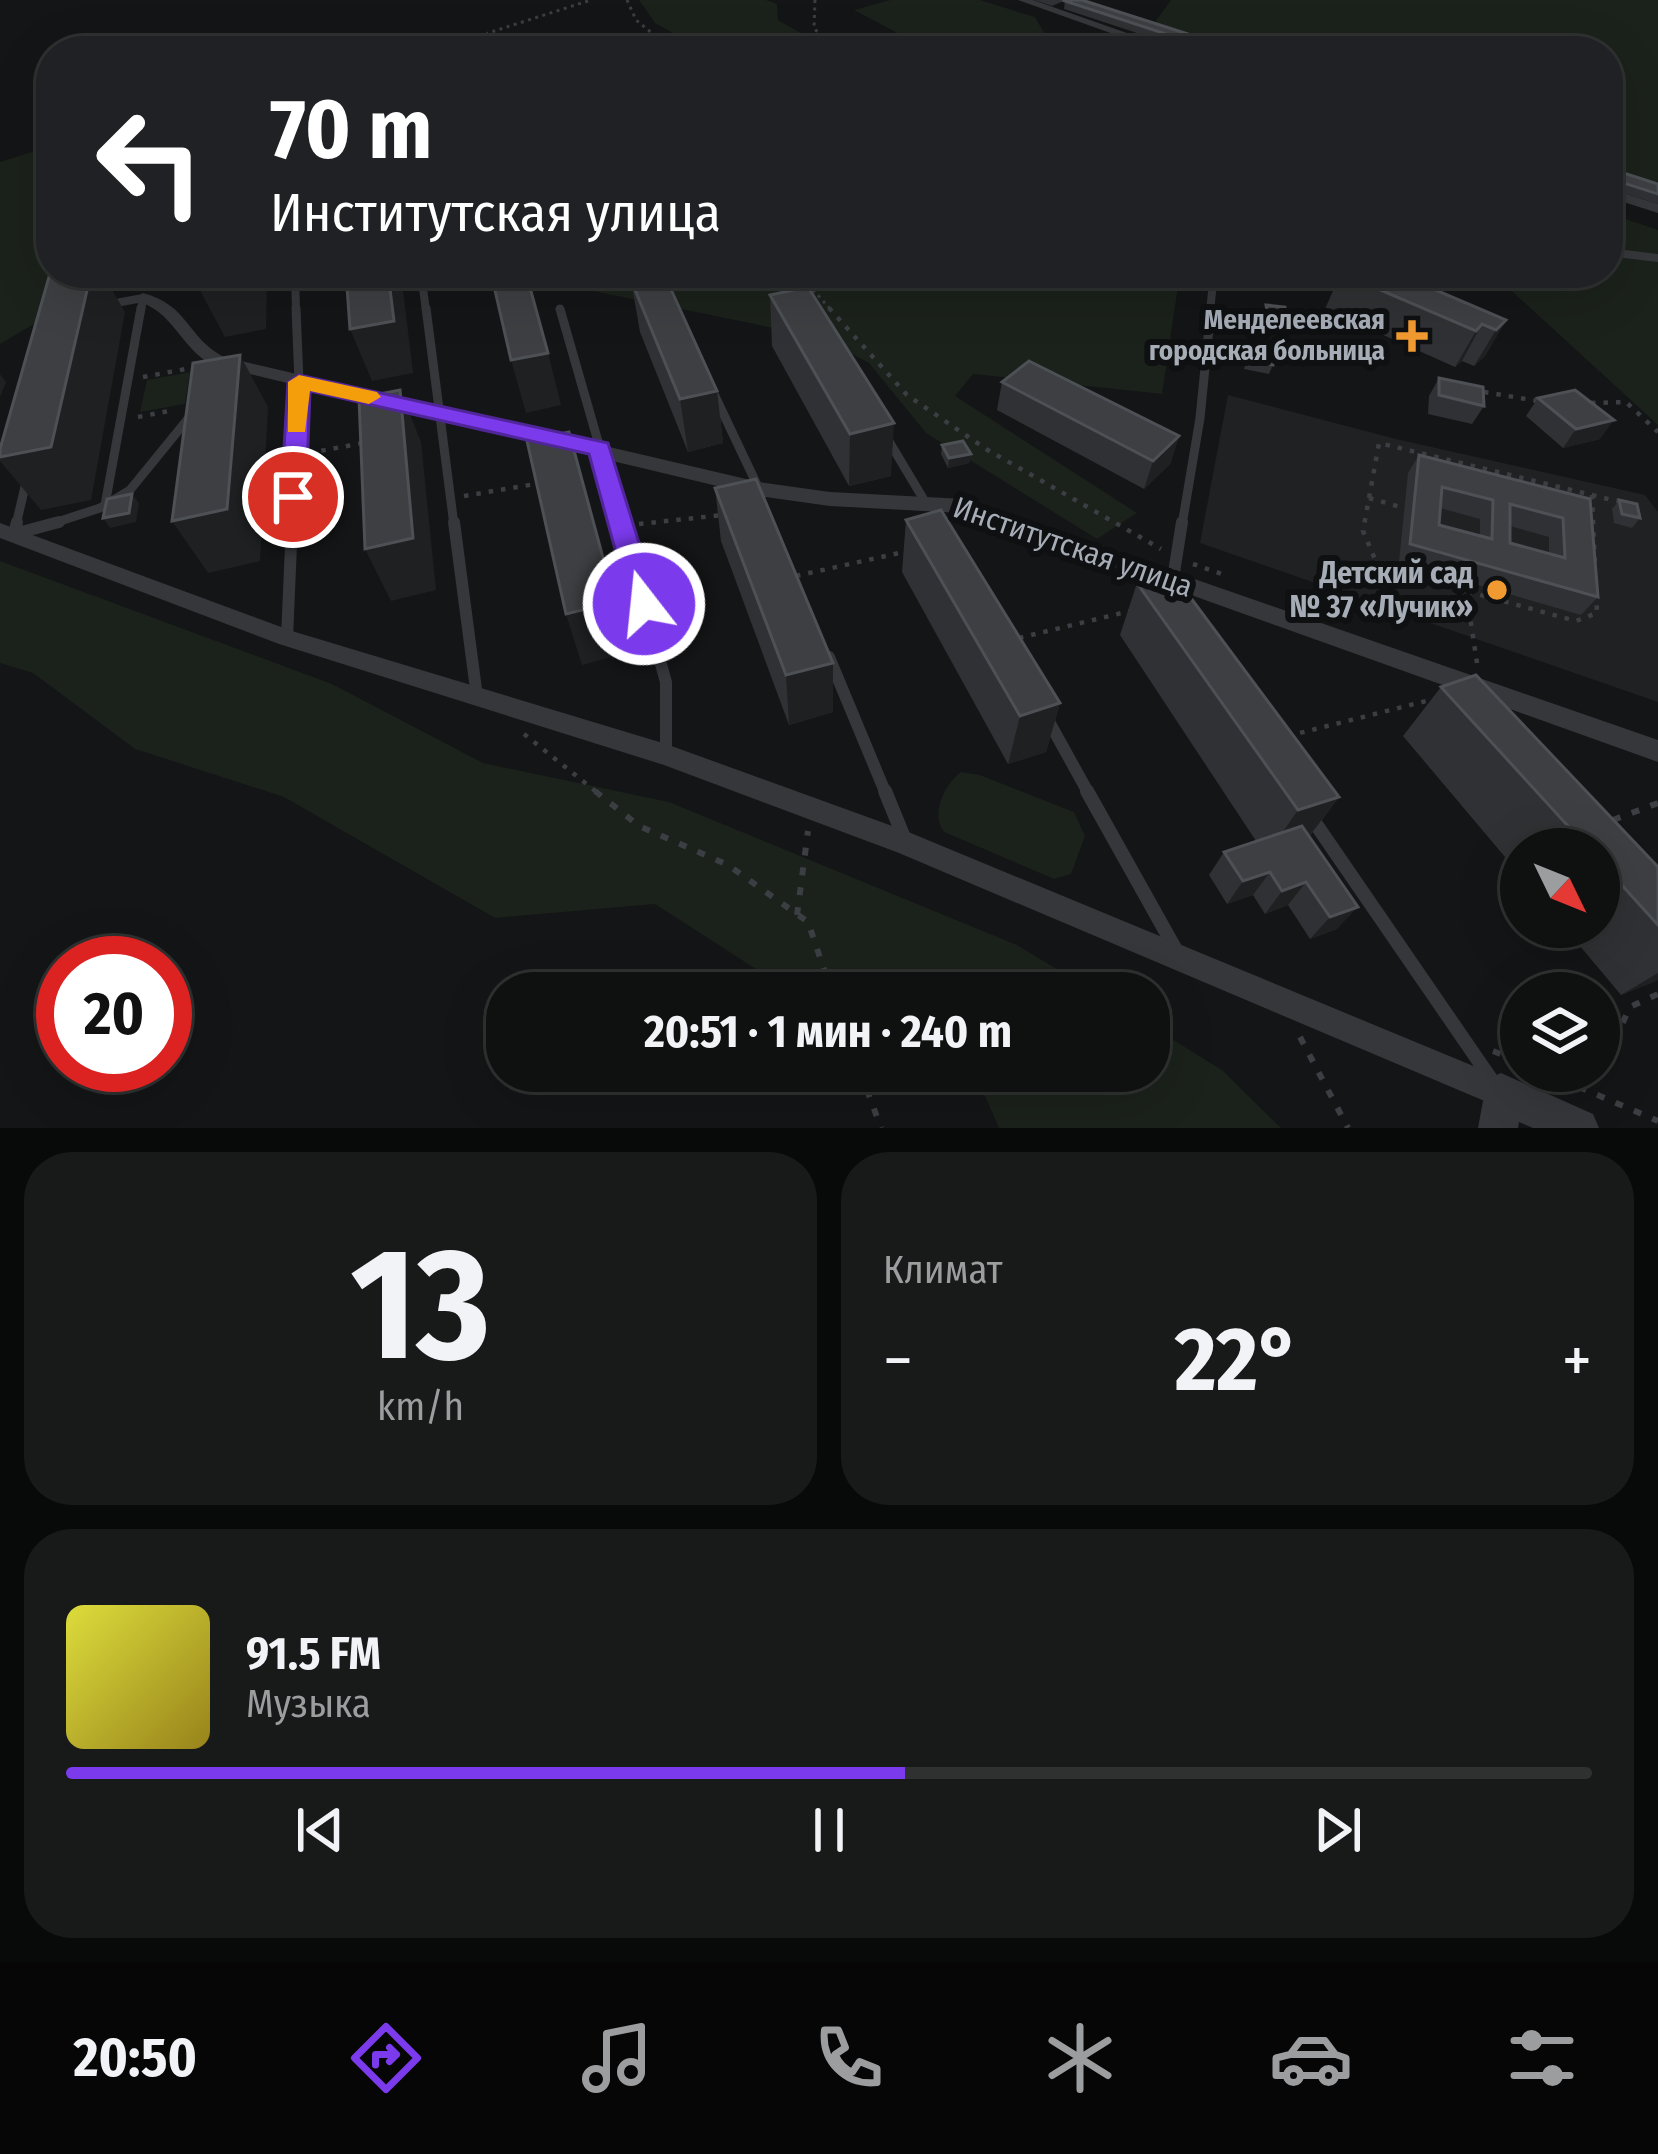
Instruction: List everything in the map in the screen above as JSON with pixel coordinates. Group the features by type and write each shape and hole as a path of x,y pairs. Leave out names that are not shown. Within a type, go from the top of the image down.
{"street":[{"path":"1022,0 1128,36"},
{"path":"1623,197 1658,208"},
{"name":"Институтская улица","path":"143,298 164,304 208,357 759,488 930,510 964,506 1173,579 1446,685 1480,687 1658,751"},
{"path":"7,532 287,638 666,754 907,843 1283,1004 1499,1111 1580,1128"}],"lane":[{"path":"1623,254 1658,258"},
{"path":"287,638 304,383 296,288"},
{"path":"423,288 477,697"},
{"path":"1173,579 1200,418 1213,288"},
{"path":"86,308 143,298 105,505"},
{"path":"560,308 666,682 666,754"},
{"path":"252,383 279,377"},
{"path":"711,387 768,511"},
{"path":"7,532 105,505 142,479 186,417 204,403"},
{"path":"878,424 930,510"},
{"path":"7,532 30,467"},
{"path":"823,642 907,843"},
{"path":"1038,702 1181,958"},
{"path":"1301,802 1499,1111"}],"path":[{"path":"485,36 591,0"},
{"path":"627,0 636,20 656,36"},
{"path":"815,0 814,28 821,36"},
{"path":"811,288 907,395 1173,579"},
{"path":"128,380 190,368"},
{"path":"1484,392 1539,401"},
{"path":"1580,403 1626,401 1658,432"},
{"path":"121,420 185,408"},
{"path":"296,456 375,440"},
{"path":"1592,495 1597,613 1576,622 1377,564 1364,531 1379,443 1592,495 1620,502"},
{"path":"449,498 544,482"},
{"path":"1370,498 1404,508"},
{"path":"622,526 768,511"},
{"path":"795,576 926,548"},
{"path":"1578,556 1595,561"},
{"path":"1004,641 1173,579"},
{"path":"1466,590 1480,687"},
{"path":"1424,688 1446,685"},
{"path":"1283,737 1446,685"},
{"path":"523,734 639,826 728,865 808,922 825,972"},
{"path":"1594,826 1658,803"},
{"path":"797,915 811,808"},
{"path":"1620,1028 1630,1006 1658,994"},
{"path":"1283,1004 1348,1128"},
{"path":"868,1092 881,1128"},
{"path":"1590,1092 1658,1121"}],"shaded area":[{"path":"639,0 766,0 777,4 778,20 806,36 678,36 655,23"},
{"path":"890,0 980,0 1035,17 1046,36 903,36 854,10"},
{"path":"1171,0 1658,0 1658,191 1623,180 1623,36 1172,36 1150,29"},
{"path":"36,151 36,288 95,288 0,344 0,162"},
{"path":"1623,218 1658,230 1658,425 1508,288 1623,288"},
{"path":"578,288 1178,288 1162,394 973,374 955,396 1137,513 1097,539 926,433 869,363 822,338"},
{"path":"190,372 185,404 140,412 147,380"},
{"name":"Детский сад № 37 «Лучик»","path":"1228,395 1396,439 1645,495 1658,512 1658,702 1200,543"},
{"path":"0,561 332,684 483,763 669,802 1017,945 1061,972 760,972 655,904 495,918 284,797 135,749 33,673 0,663"},
{"path":"961,772 1074,812 1085,836 1071,874 1054,879 944,832 938,817 941,800"},
{"path":"1170,1038 1222,1070 1281,1128 999,1128 983,1092 1170,1092"}],"building":[{"path":"1082,0 1194,36 1172,36 1065,1"},
{"path":"1623,173 1658,184 1658,194 1623,183"},
{"path":"46,288 88,288 51,447 0,457"},
{"path":"347,288 390,288 394,321 350,329"},
{"path":"494,288 530,288 548,353 511,360"},
{"path":"634,288 670,288 717,391 680,399"},
{"path":"809,288 894,423 850,434 770,295"},
{"path":"1376,288 1431,288 1506,320 1496,330 1482,324 1476,331"},
{"path":"1266,305 1285,307 1286,314 1267,312"},
{"path":"1251,344 1276,350 1273,365 1248,359"},
{"path":"240,355 227,509 172,521 193,363"},
{"path":"1029,361 1179,436 1153,461 1002,382"},
{"path":"1439,378 1483,387 1484,406 1439,395"},
{"path":"400,390 413,538 365,549 359,398"},
{"path":"1575,390 1614,420 1576,429 1538,398"},
{"path":"569,432 615,602 566,614 527,441"},
{"path":"963,441 971,454 949,458 942,445"},
{"path":"1419,455 1590,499 1598,597 1410,544","holes":["1442,487 1493,500 1492,539 1439,525","1510,504 1563,518 1565,558 1510,543"]},
{"path":"756,479 833,663 786,675 715,488"},
{"path":"132,494 129,513 103,518 107,499"},
{"path":"1619,500 1637,504 1640,518 1622,514"},
{"path":"941,510 1060,703 1020,716 906,520"},
{"path":"1173,574 1339,797 1298,810 1137,583"},
{"path":"1476,675 1658,867 1658,925 1620,883 1620,828 1570,828 1441,687"},
{"path":"1302,826 1358,907 1330,917 1306,882 1282,891 1270,872 1243,881 1224,852"}],"slow traffic":[{"path":"297,427 299,382 369,397"}],"place":[{"name":"Менделеевская городская больница","path":"1412,336"},
{"name":"Детский сад № 37 «Лучик»","path":"1497,590"}],"route":[{"path":"293,497 299,382 600,448 644,604"}]}
